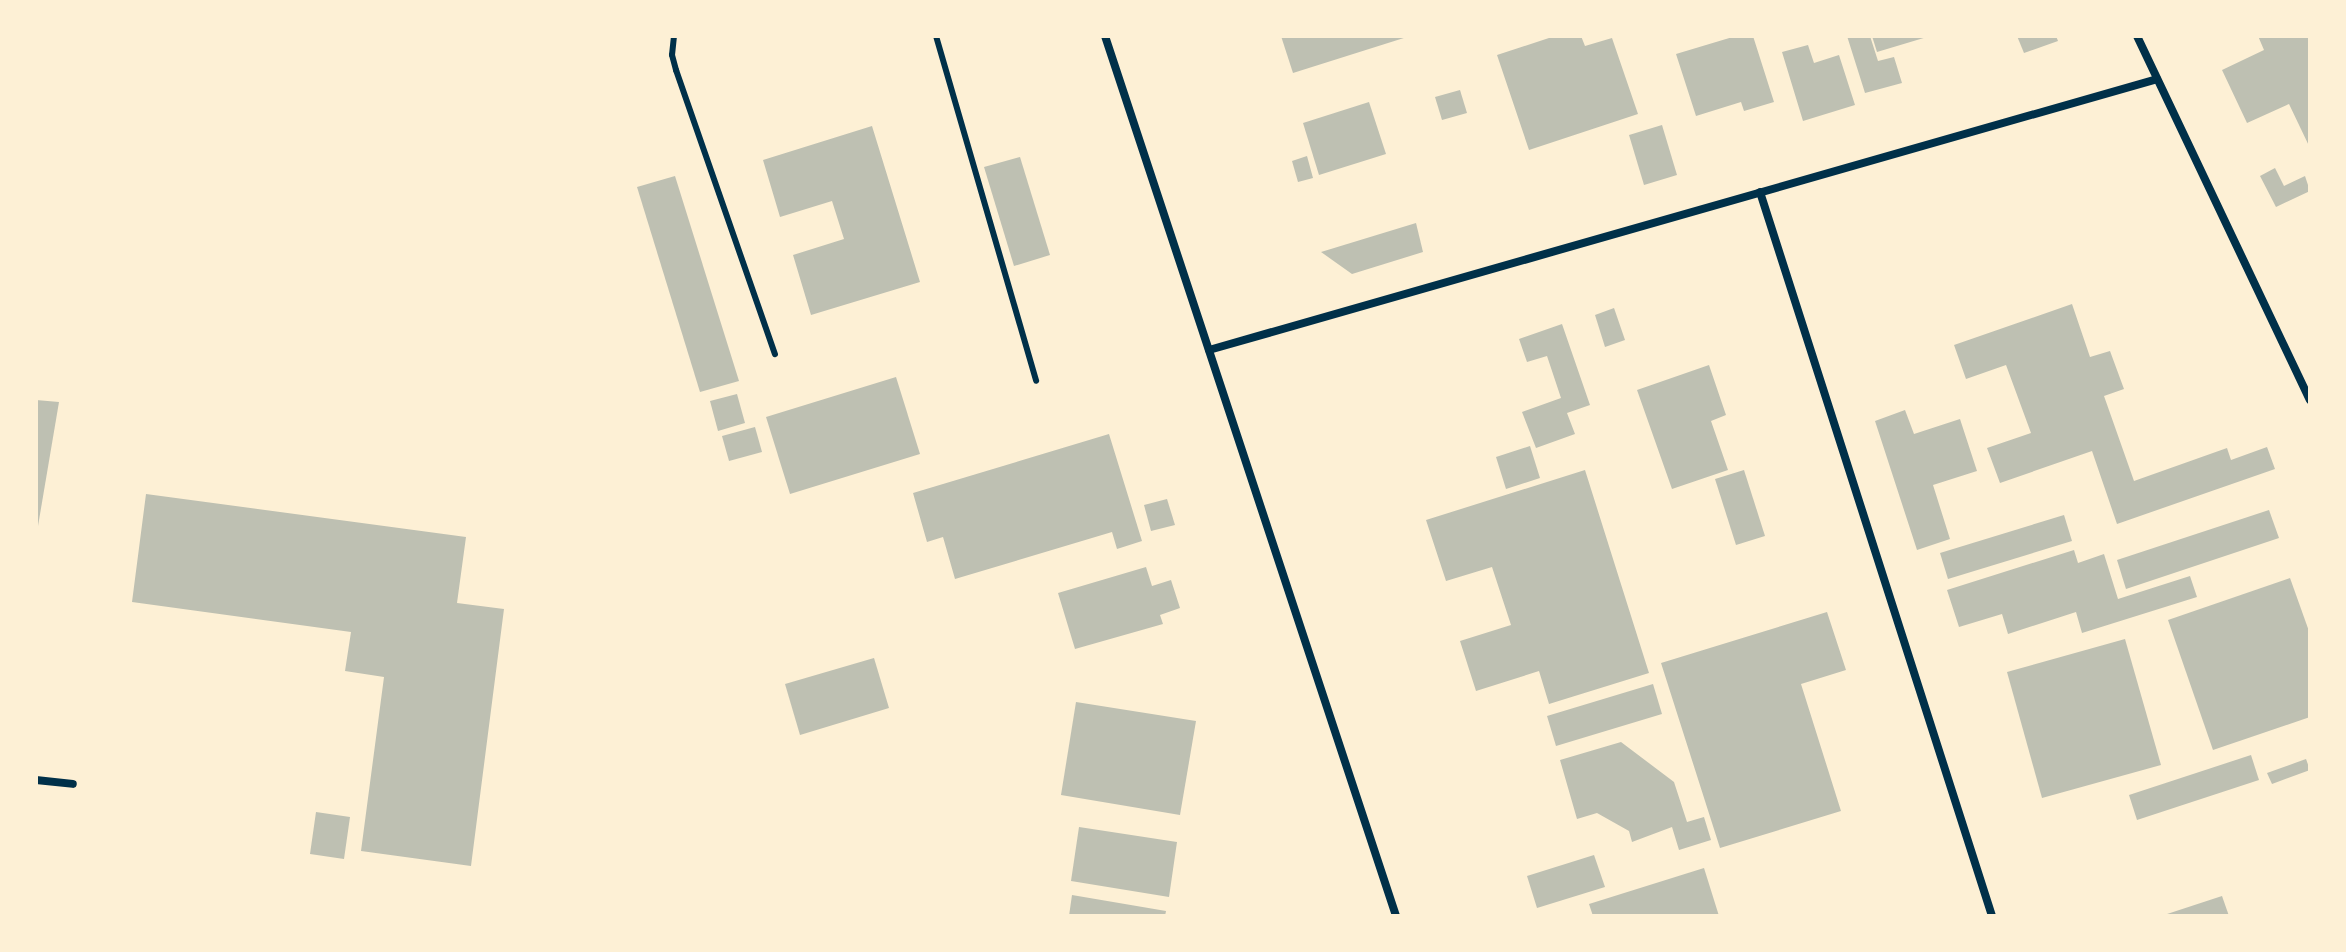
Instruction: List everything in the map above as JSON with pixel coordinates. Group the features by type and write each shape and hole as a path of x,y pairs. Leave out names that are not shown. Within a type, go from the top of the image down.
{"street":[{"path":"1105,36 1396,916"},
{"path":"2137,36 2310,400"},
{"path":"1209,350 2157,79"},
{"path":"1760,192 1992,916"},
{"path":"36,780 73,784"}],"lane":[{"path":"674,36 672,55 676,70 775,354"},
{"path":"936,36 1036,381"}],"building":[{"path":"1281,36 1407,36 1407,37 1293,73"},
{"path":"1555,36 1581,36 1585,46 1612,38 1638,114 1529,150 1497,55"},
{"path":"1736,36 1753,36 1774,102 1744,111 1741,102 1696,116 1676,54"},
{"path":"1847,36 1870,36 1878,61 1894,57 1902,83 1865,93"},
{"path":"1872,36 1927,36 1927,37 1877,52"},
{"path":"2017,36 2056,36 2058,41 2024,53"},
{"path":"2258,36 2310,36 2310,148 2289,104 2247,123 2222,70 2264,50"},
{"path":"1808,45 1814,63 1839,55 1855,105 1803,121 1782,52"},
{"path":"1460,90 1467,113 1442,120 1435,97"},
{"path":"1369,102 1386,154 1319,175 1303,123"},
{"path":"1662,125 1677,175 1644,185 1629,135"},
{"path":"872,126 920,282 811,315 793,255 844,239 832,201 780,217 763,160"},
{"path":"1307,156 1313,178 1298,182 1292,161"},
{"path":"1020,157 1050,255 1014,266 984,167"},
{"path":"2275,168 2284,186 2305,176 2310,191 2276,207 2260,176"},
{"path":"675,176 739,381 700,392 637,187"},
{"path":"1416,223 1423,252 1352,274 1321,252"},
{"path":"2072,304 2090,357 2110,351 2124,389 2104,396 2134,481 2227,448 2231,460 2267,447 2275,469 2117,524 2092,451 2000,483 1987,448 2031,433 2006,365 1966,379 1954,345"},
{"path":"1614,308 1625,340 1605,347 1595,315"},
{"path":"1562,324 1590,405 1567,413 1575,434 1536,448 1522,412 1561,398 1547,356 1527,362 1519,339"},
{"path":"1709,365 1726,415 1711,421 1728,470 1672,489 1637,390"},
{"path":"896,377 920,454 790,494 766,417"},
{"path":"737,394 745,423 718,431 710,401"},
{"path":"36,400 59,402 38,526 36,526"},
{"path":"1905,410 1914,434 1960,419 1977,471 1933,485 1950,539 1917,550 1875,421"},
{"path":"755,427 762,452 729,461 722,436"},
{"path":"1109,434 1142,541 1117,549 1112,532 955,579 943,537 927,542 913,493"},
{"path":"1530,446 1540,478 1506,489 1496,457"},
{"path":"1585,470 1649,673 1549,704 1539,671 1476,691 1460,641 1511,625 1492,567 1446,581 1426,520"},
{"path":"1744,470 1765,536 1736,545 1715,479"},
{"path":"146,494 466,537 457,603 504,609 471,866 361,851 384,677 345,671 351,632 132,602"},
{"path":"1167,499 1175,525 1151,531 1144,505"},
{"path":"2269,510 2279,538 2126,589 2117,560"},
{"path":"2064,515 2072,541 1948,579 1940,553"},
{"path":"2074,550 2078,563 2104,554 2118,599 2190,576 2197,597 2082,633 2076,612 2008,634 2002,614 1959,627 1947,590"},
{"path":"1146,567 1152,586 1171,580 1180,608 1160,615 1163,624 1075,649 1058,593"},
{"path":"2290,578 2310,634 2310,717 2213,750 2168,620"},
{"path":"1827,612 1846,670 1801,684 1841,811 1720,848 1661,663"},
{"path":"2125,639 2161,765 2042,798 2007,672"},
{"path":"874,658 889,708 800,735 785,684"},
{"path":"1653,684 1662,714 1556,746 1547,716"},
{"path":"1076,702 1196,721 1180,815 1061,795"},
{"path":"1621,742 1674,782 1687,822 1704,817 1711,840 1679,850 1672,827 1632,842 1629,831 1597,813 1577,819 1560,760"},
{"path":"2251,755 2259,780 2137,820 2129,795"},
{"path":"2306,759 2310,770 2272,784 2267,773"},
{"path":"316,812 350,817 344,859 310,854"},
{"path":"1079,827 1177,842 1169,897 1071,881"},
{"path":"1594,855 1605,887 1537,908 1527,876"},
{"path":"1704,868 1719,916 1593,916 1589,904"},
{"path":"1072,895 1166,911 1165,916 1069,916"},
{"path":"2222,896 2229,916 2164,916 2164,915"}]}
